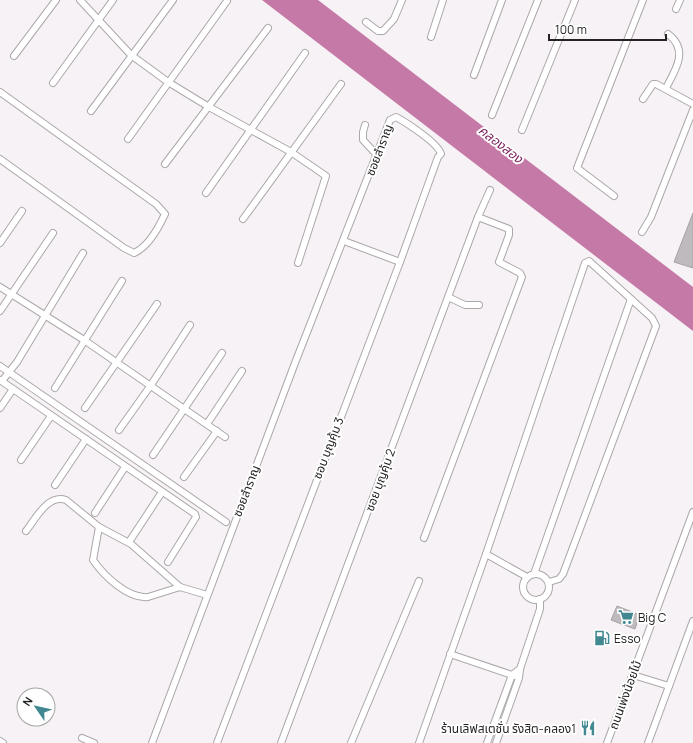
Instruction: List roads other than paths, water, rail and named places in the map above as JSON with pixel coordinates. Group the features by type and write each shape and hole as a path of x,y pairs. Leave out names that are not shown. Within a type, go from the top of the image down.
{"street":[{"path":"14,56 56,0"},
{"path":"80,0 131,55 168,82 209,107 251,128 325,174 327,179 298,263"},
{"path":"53,83 97,20 113,0"},
{"path":"91,111 173,0"},
{"path":"366,22 378,31 383,31 394,19 402,0"},
{"path":"431,37 443,0"},
{"path":"474,75 502,0"},
{"path":"492,115 538,0"},
{"path":"522,130 575,0"},
{"path":"614,196 577,168 643,0"},
{"path":"676,9 680,0"},
{"path":"128,139 227,1"},
{"path":"165,164 268,28"},
{"path":"666,88 680,56 676,41 668,34"},
{"path":"206,193 305,54"},
{"path":"243,219 341,84"},
{"path":"643,99 653,84 666,88 693,104"},
{"path":"0,92 156,204 165,214 156,230 142,248 134,253 124,248 0,159"},
{"path":"642,232 651,217 693,110"},
{"name":"ซอยสำราญ","path":"152,743 206,595 390,120 396,117 426,138 440,150 441,154"},
{"path":"365,125 363,140 377,154"},
{"name":"ซอบ บุญคุ้ม 3","path":"217,743 400,262 438,157 441,154"},
{"name":"ซอย บุญคุ้ม 2","path":"281,743 478,217 490,190"},
{"path":"0,243 22,211"},
{"path":"424,538 522,277 520,273 499,262 509,234 509,229 478,217"},
{"path":"0,311 53,233"},
{"path":"344,241 400,262"},
{"path":"83,253 17,362 1,381 196,516 168,562"},
{"path":"419,743 486,554 585,263 592,262 652,318 656,326 563,574 559,579 548,582"},
{"path":"55,388 122,281"},
{"path":"0,287 84,340 225,437"},
{"path":"448,297 465,305 479,306"},
{"path":"534,574 631,299"},
{"path":"85,408 157,304"},
{"path":"119,430 151,385 190,325"},
{"path":"153,454 222,353"},
{"path":"0,366 226,522"},
{"path":"207,424 242,371"},
{"path":"0,408 13,389"},
{"path":"21,460 51,416"},
{"path":"184,477 217,431"},
{"path":"55,485 86,439"},
{"path":"95,513 125,467"},
{"path":"132,539 162,492"},
{"path":"26,531 50,501 60,498 66,500 99,527 131,544 180,586 206,595"},
{"name":"ถนนเพ่งน้อยไม้","path":"607,743 693,512"},
{"path":"99,527 93,560 118,586 127,593 143,598 180,586"},
{"path":"486,554 527,577"},
{"path":"534,574 542,575 548,582 547,594 540,599 533,600 525,594 523,584 527,577 534,574"},
{"path":"351,743 418,581"},
{"path":"496,743 519,678 520,669 540,609 540,599"},
{"path":"648,743 693,621"},
{"path":"450,654 519,678"},
{"path":"487,743 512,675 520,669"},
{"path":"633,675 669,686"},
{"path":"82,738 94,743"}],"water":[{"name":"คลองสอง","path":"262,0 318,0 693,287 693,331"}],"place":[{"name":"Big C","path":"626,617"},
{"name":"Esso","path":"602,638"},
{"name":"ร้านเลิฟสเตชั่น รังสิต-คลอง1","path":"588,728"}]}
